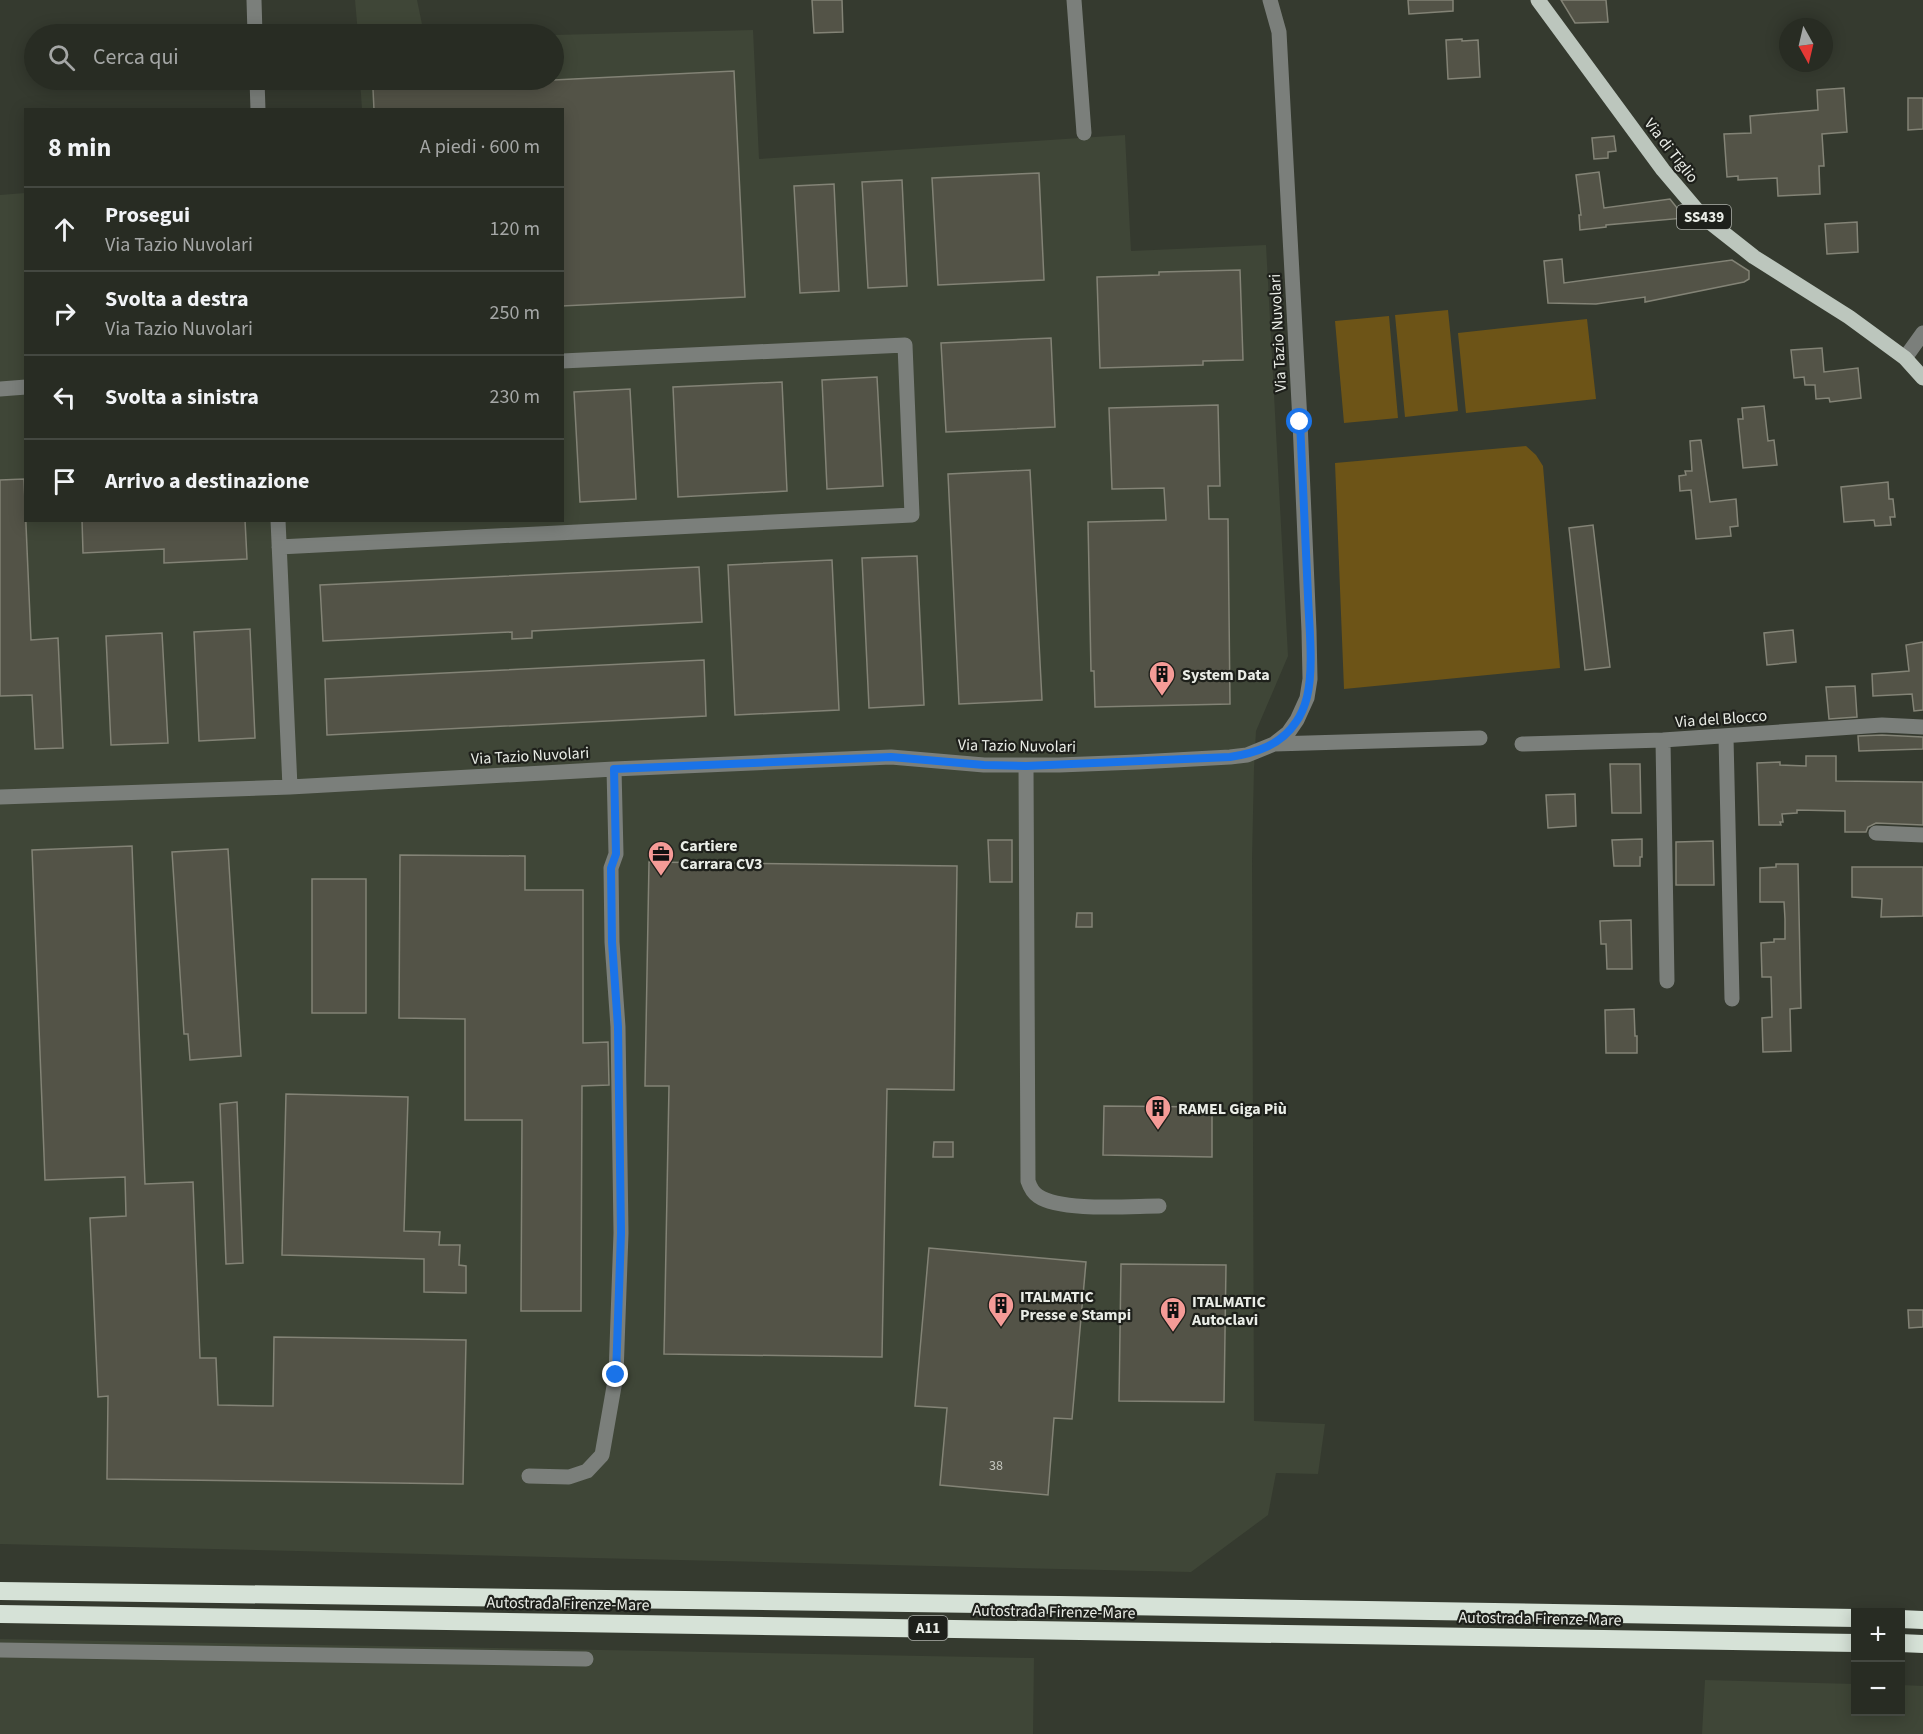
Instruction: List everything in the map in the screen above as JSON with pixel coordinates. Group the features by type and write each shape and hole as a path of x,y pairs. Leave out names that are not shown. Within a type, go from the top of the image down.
{"highway":[{"name":"Autostrada Firenze-Mare","path":"0,1591 1851,1618"},
{"name":"Autostrada Firenze-Mare","path":"0,1614 1851,1643"},
{"path":"1905,1619 1923,1620"},
{"path":"1905,1644 1923,1644"}],"main road":[{"name":"Via di Tiglio","path":"1538,0 1663,170 1702,216 1754,257 1849,317 1905,358 1923,378"}],"street":[{"path":"254,0 255,24"},
{"path":"1074,0 1083,133"},
{"name":"Via Tazio Nuvolari","path":"0,797 290,787 614,769 891,757 1026,766 1230,757 1247,755 1274,744 1288,733 1298,720 1307,698 1310,679 1310,632 1280,44 1270,0"},
{"path":"257,90 258,108"},
{"path":"1905,358 1923,333"},
{"path":"279,548 912,515 905,345 564,361"},
{"path":"0,388 24,387"},
{"path":"278,522 290,787"},
{"name":"Via del Blocco","path":"1522,744 1726,737 1882,725 1923,727"},
{"path":"1726,737 1732,999"},
{"path":"1274,744 1480,738"},
{"path":"1663,740 1667,981"},
{"path":"1026,766 1028,1181 1031,1189 1039,1197 1048,1201 1080,1206 1159,1206"},
{"path":"529,1476 569,1477 587,1471 602,1455 616,1375 621,1233 618,1027 612,942 611,868 616,854 614,769"},
{"path":"1876,833 1923,835"},
{"path":"0,1650 586,1659"}],"shaded area":[{"path":"355,0 417,0 422,24 357,24"},
{"path":"753,30 759,159 1125,135 1131,251 1266,245 1288,656 1256,731 1254,768 1252,859 1254,1421 1325,1424 1318,1474 1276,1473 1268,1515 1191,1572 0,1544 0,195 24,193 24,522 564,522 564,108 362,108 361,90 564,90 564,35"},
{"path":"1448,310 1458,411 1405,417 1395,315"},
{"path":"1389,316 1398,418 1344,423 1335,321"},
{"path":"1587,319 1596,399 1466,413 1458,333"},
{"path":"1526,446 1543,466 1560,668 1344,689 1335,463"},
{"path":"0,1639 1034,1658 1033,1734 0,1734"},
{"path":"1705,1680 1851,1684 1851,1716 1905,1716 1905,1685 1923,1686 1923,1734 1702,1734"}],"building":[{"path":"812,0 842,0 843,32 814,33"},
{"path":"1408,0 1453,0 1453,11 1409,14"},
{"path":"1561,0 1606,0 1608,22 1575,23"},
{"path":"1462,39 1462,41 1478,40 1480,77 1448,79 1446,40"},
{"path":"734,71 745,297 564,306 564,108 374,108 373,90 564,90 564,79"},
{"path":"1844,88 1847,132 1822,134 1824,166 1819,166 1820,194 1778,196 1777,178 1738,180 1738,176 1727,177 1724,134 1751,133 1750,116 1818,110 1817,90"},
{"path":"1908,98 1923,98 1923,129 1908,130"},
{"path":"1614,136 1616,151 1608,152 1608,158 1594,159 1592,138"},
{"path":"1599,172 1604,208 1670,199 1685,218 1606,225 1606,227 1580,230 1579,215 1581,215 1576,175"},
{"path":"1039,173 1044,280 938,285 932,178"},
{"path":"902,180 907,286 868,288 862,182"},
{"path":"834,184 839,291 800,293 794,186"},
{"path":"1857,222 1858,252 1827,254 1825,224"},
{"path":"1562,259 1564,283 1732,260 1749,271 1749,279 1744,282 1645,302 1645,297 1596,304 1548,303 1544,261"},
{"path":"1240,270 1243,360 1203,361 1203,365 1100,368 1097,277 1159,275 1159,272"},
{"path":"1051,338 1055,427 946,432 941,343"},
{"path":"1822,348 1824,372 1858,368 1861,398 1830,402 1829,398 1816,399 1815,385 1805,385 1804,377 1794,378 1791,350"},
{"path":"877,377 883,486 827,489 822,380"},
{"path":"782,382 787,491 678,497 673,387"},
{"path":"630,389 636,499 580,502 574,392"},
{"path":"1218,405 1220,486 1208,486 1209,519 1228,519 1230,704 1095,707 1094,671 1091,671 1088,522 1166,520 1164,488 1112,489 1109,408"},
{"path":"1764,406 1768,441 1774,440 1777,465 1743,468 1738,419 1743,419 1742,408"},
{"path":"1701,440 1710,502 1736,499 1738,526 1730,527 1731,536 1696,539 1691,490 1680,491 1679,476 1686,475 1685,471 1692,471 1690,441"},
{"path":"1030,470 1042,700 959,704 948,474"},
{"path":"24,479 24,522 26,522 31,640 58,638 63,748 35,749 32,695 0,696 0,480"},
{"path":"1888,482 1889,499 1893,499 1895,517 1890,517 1891,525 1875,526 1874,520 1844,522 1841,487"},
{"path":"82,522 245,522 247,559 164,563 164,549 83,553"},
{"path":"1593,525 1610,667 1585,670 1569,528"},
{"path":"917,556 924,705 869,708 862,558"},
{"path":"832,560 839,710 735,715 728,565"},
{"path":"699,567 702,622 532,631 532,638 512,639 512,632 323,641 320,585"},
{"path":"250,629 255,738 199,741 194,632"},
{"path":"1793,630 1796,662 1767,665 1764,633"},
{"path":"162,633 168,743 111,745 106,636"},
{"path":"1923,642 1923,710 1914,711 1912,694 1873,696 1872,674 1909,671 1906,645"},
{"path":"704,660 706,716 327,735 325,679"},
{"path":"1855,686 1857,717 1829,719 1826,687"},
{"path":"1858,736 1923,737 1923,749 1859,751"},
{"path":"1806,756 1836,756 1836,781 1923,782 1923,825 1876,823 1868,827 1866,832 1845,832 1845,811 1797,810 1797,813 1782,814 1781,825 1759,825 1757,763 1780,762 1780,765 1806,766"},
{"path":"1610,764 1640,764 1641,813 1612,813"},
{"path":"1575,794 1576,826 1548,828 1546,795"},
{"path":"1642,839 1640,866 1614,866 1612,840"},
{"path":"988,840 1012,840 1012,882 990,882"},
{"path":"1713,841 1714,885 1676,885 1676,842"},
{"path":"132,846 145,1184 193,1182 200,1358 216,1358 218,1405 273,1406 274,1337 466,1340 463,1484 107,1479 108,1396 98,1397 90,1218 126,1216 125,1177 45,1180 32,850"},
{"path":"228,849 241,1056 190,1060 188,1034 184,1034 172,852"},
{"path":"400,855 525,856 525,890 583,890 583,1043 608,1042 609,1085 582,1086 581,1311 521,1311 522,1120 465,1120 465,1019 399,1018"},
{"path":"649,862 957,866 954,1090 887,1089 882,1357 664,1354 669,1086 645,1086"},
{"path":"1776,864 1798,864 1801,1008 1790,1009 1791,1051 1763,1052 1762,1018 1772,1017 1771,977 1762,977 1761,943 1774,942 1774,939 1785,939 1785,919 1784,902 1760,902 1760,868 1776,867"},
{"path":"1852,867 1923,867 1923,916 1881,917 1882,899 1852,897"},
{"path":"312,879 366,879 366,1013 312,1013"},
{"path":"1077,913 1092,913 1092,927 1076,927"},
{"path":"1631,920 1632,969 1607,969 1606,944 1601,944 1600,921"},
{"path":"1634,1009 1637,1053 1606,1053 1605,1010"},
{"path":"286,1094 408,1097 404,1231 440,1232 439,1245 460,1245 459,1265 466,1266 466,1293 424,1292 424,1259 282,1255"},
{"path":"237,1102 243,1263 226,1264 220,1104"},
{"name":"RAMEL Giga Più","path":"1104,1106 1212,1107 1212,1157 1103,1155"},
{"path":"934,1142 953,1142 953,1157 933,1157"},
{"name":"ITALMATIC Presse e Stampi","path":"929,1248 1086,1262 1072,1419 1054,1418 1048,1495 940,1485 947,1408 915,1406"},
{"name":"ITALMATIC Autoclavi","path":"1121,1264 1226,1265 1224,1402 1119,1401"},
{"path":"1908,1310 1923,1310 1923,1327 1909,1328"}],"place":[{"name":"System Data","path":"1162,697"},
{"name":"Cartiere Carrara CV3","path":"661,877"},
{"name":"RAMEL Giga Più","path":"1158,1131"},
{"name":"ITALMATIC Presse e Stampi","path":"1001,1328"},
{"name":"ITALMATIC Autoclavi","path":"1173,1333"}],"route":[{"path":"616,1375 621,1233 620,1088 612,942 611,868 616,854 614,769 891,757 984,765 1059,765 1230,757 1247,755 1274,744 1288,733 1298,720 1307,698 1310,679 1310,632 1300,422"}]}
